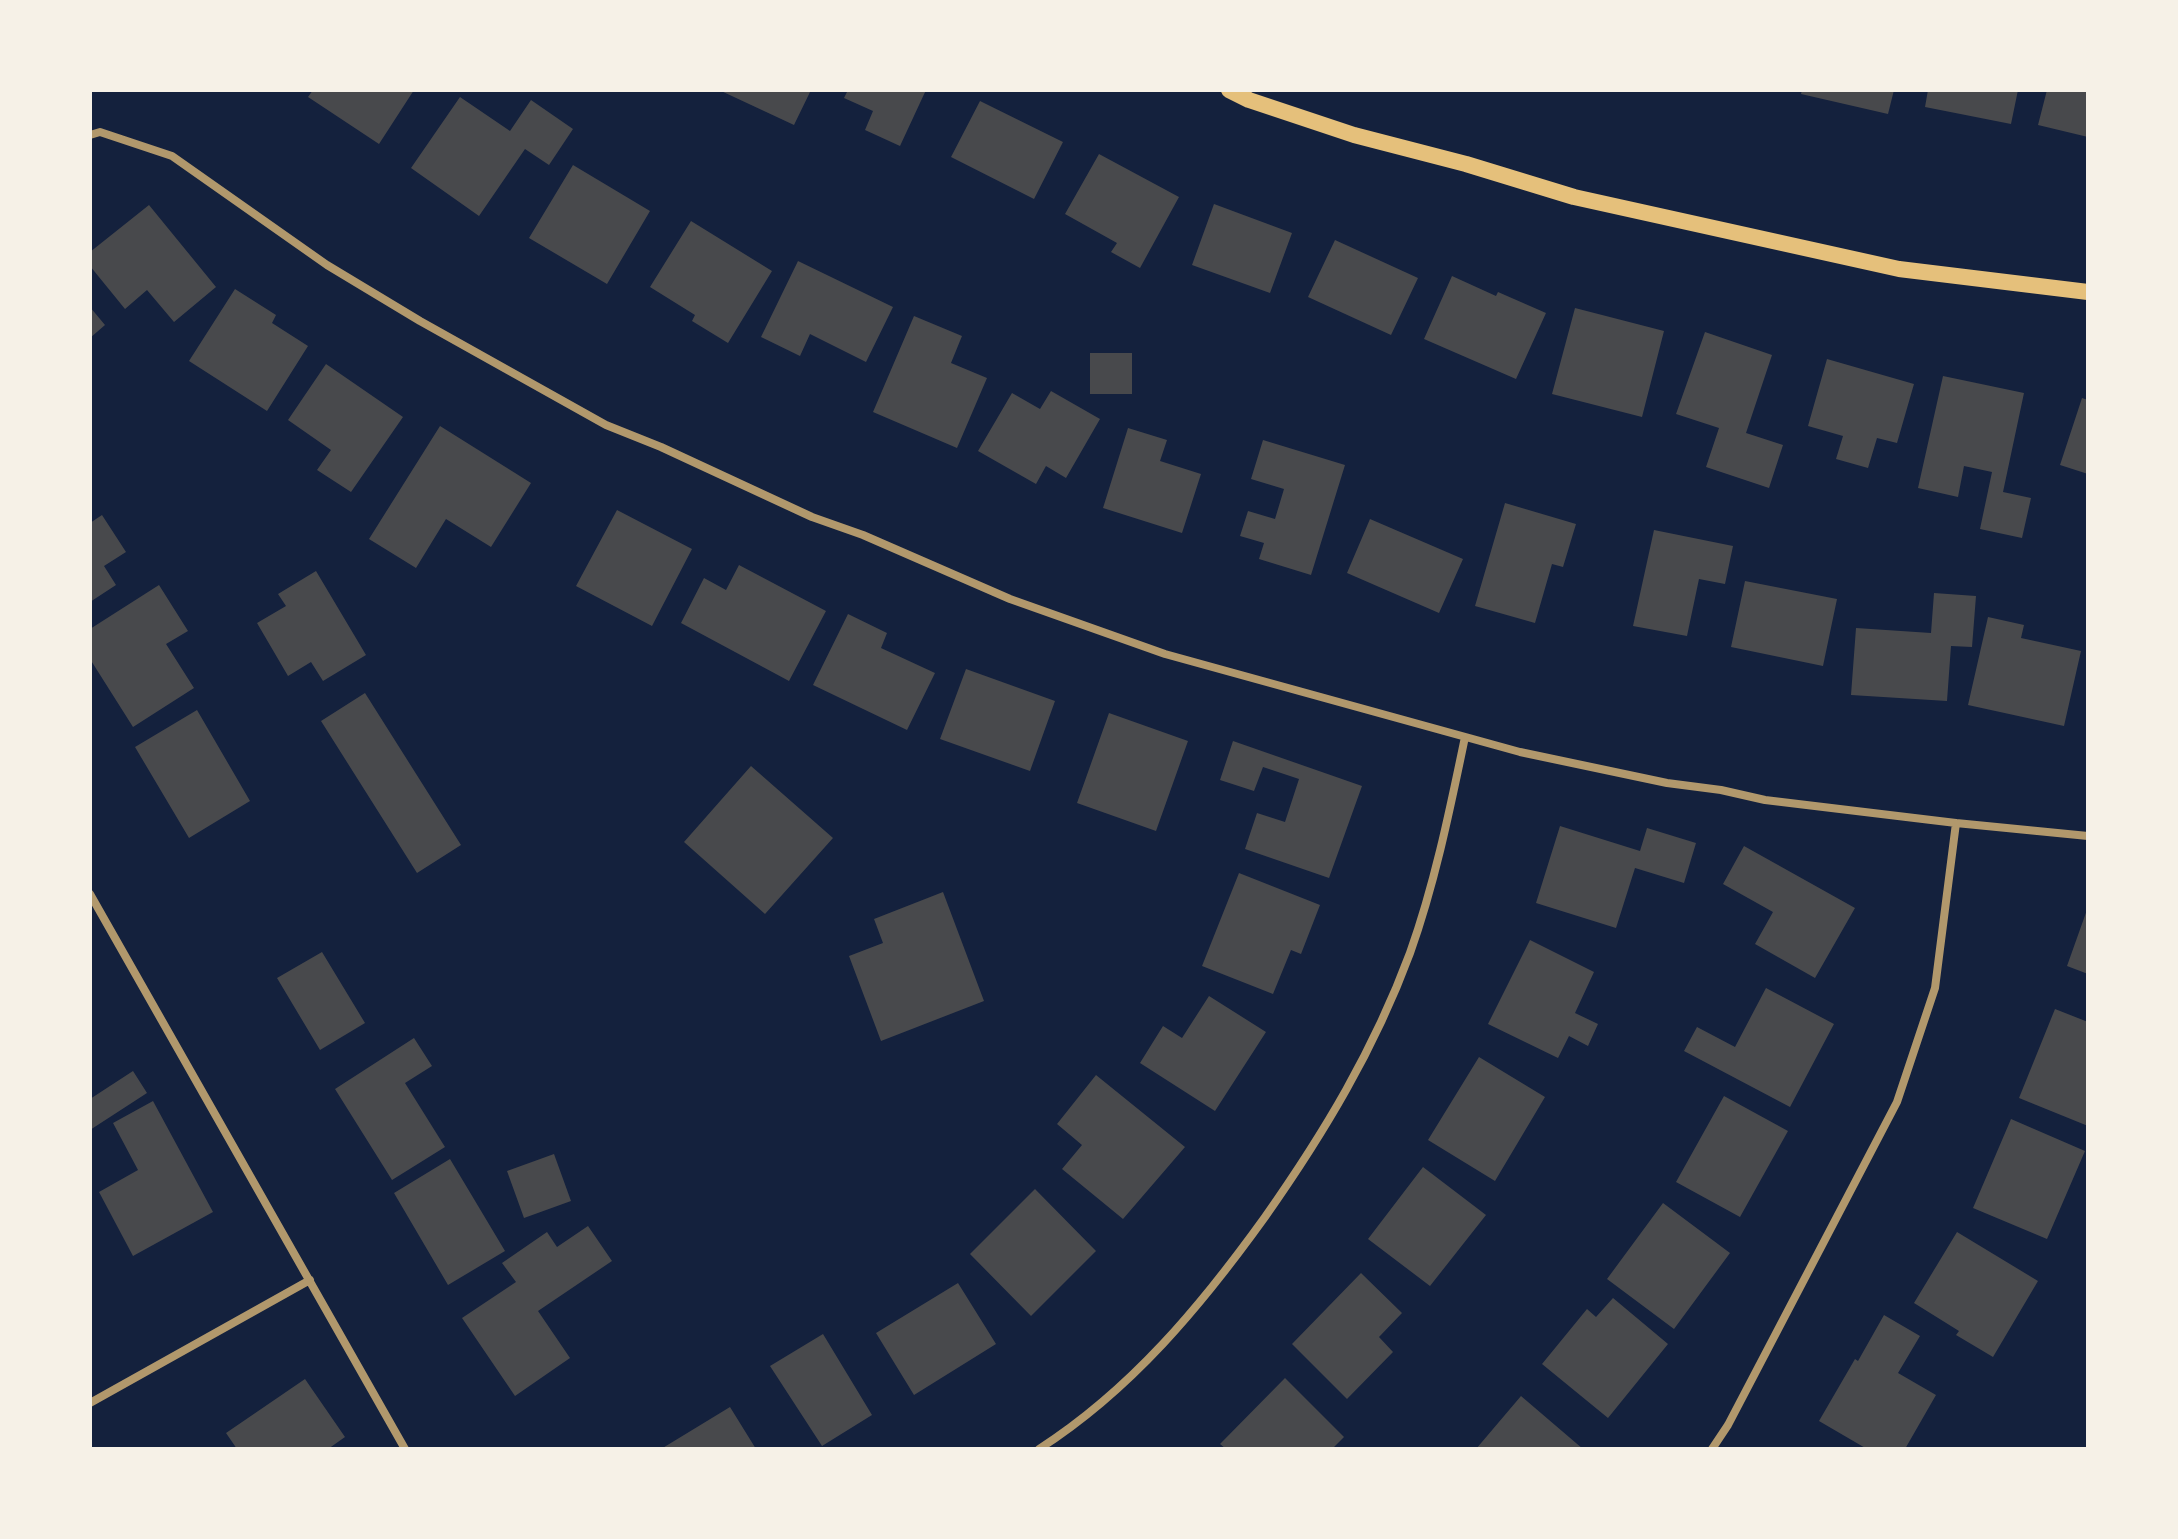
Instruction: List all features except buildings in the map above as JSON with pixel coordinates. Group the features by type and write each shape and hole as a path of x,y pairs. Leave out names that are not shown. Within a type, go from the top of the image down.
{"main road":[{"path":"1229,90 1249,100 1354,135 1466,164 1574,197 1899,269 2088,292"}],"street":[{"path":"90,135 100,132 172,156 327,265 557,400 606,425 812,517 863,535 1010,599 1165,654 1520,752 1667,783 1765,800 2088,836"},
{"path":"1039,1449 1075,1426 1152,1356 1221,1279 1313,1148 1367,1054 1409,955 1425,909 1465,737"},
{"path":"1712,1449 1811,1271 1897,1102 1935,988 1956,823"},
{"path":"90,894 405,1449"},
{"path":"90,1403 310,1280"}]}
